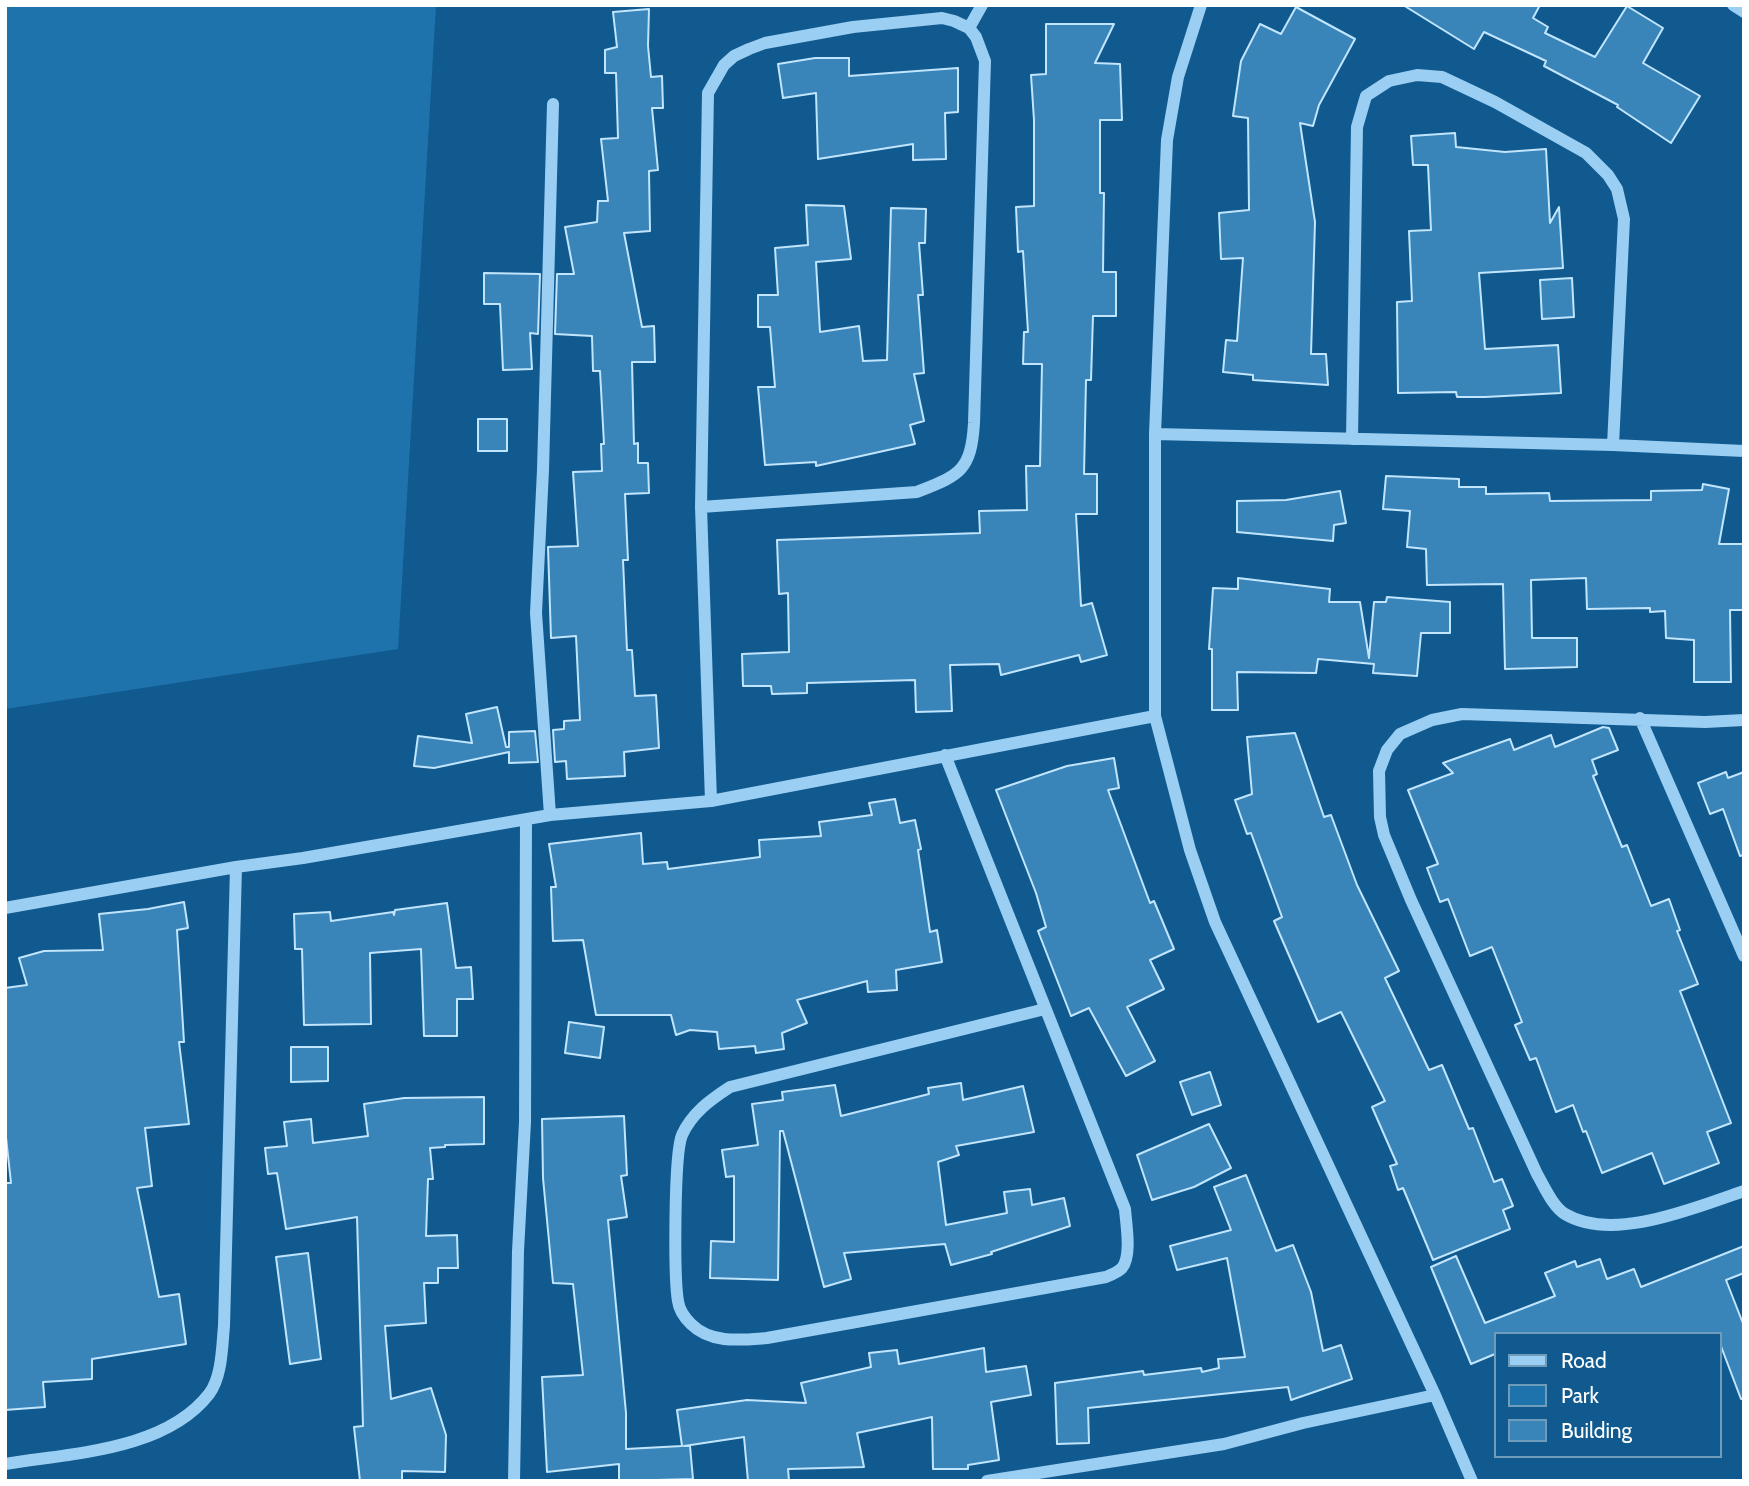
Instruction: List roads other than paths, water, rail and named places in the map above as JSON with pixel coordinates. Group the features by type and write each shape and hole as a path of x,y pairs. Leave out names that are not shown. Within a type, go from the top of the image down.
{"street":[{"path":"969,28 982,5"},
{"path":"1201,5 1178,77 1167,140 1155,434 1155,716 1190,850 1215,922 1435,1395 1472,1481"},
{"path":"1734,5 1744,12"},
{"path":"701,507 917,492 949,479 968,461 974,423 985,61 976,37 969,28 942,18 853,27 765,43 734,56 714,80 708,93 701,507 711,801"},
{"path":"1352,439 1357,127 1366,96 1389,81 1417,75 1442,77 1533,121 1586,153 1608,175 1617,190 1624,219 1613,445"},
{"path":"550,815 536,613 543,470 553,104"},
{"path":"1155,434 1613,445 1744,451"},
{"path":"1744,720 1705,722 1462,714 1432,720 1400,734 1387,750 1379,771 1380,817 1384,835 1411,900 1537,1174 1562,1213 1595,1224 1629,1223 1667,1216 1744,1191"},
{"path":"5,908 550,815 711,801 1155,716"},
{"path":"1640,718 1744,956"},
{"path":"945,755 1125,1209 1128,1237 1126,1261 1122,1268 1106,1277 767,1338 724,1340 697,1330 688,1322 678,1302 678,1157 681,1137 692,1118 706,1103 730,1087 1045,1009"},
{"path":"514,1481 518,1251 525,1122 526,820"},
{"path":"5,1464 122,1445 155,1434 178,1422 210,1392 219,1369 224,1326 236,867"},
{"path":"988,1481 1224,1444 1303,1423 1435,1395"}]}
